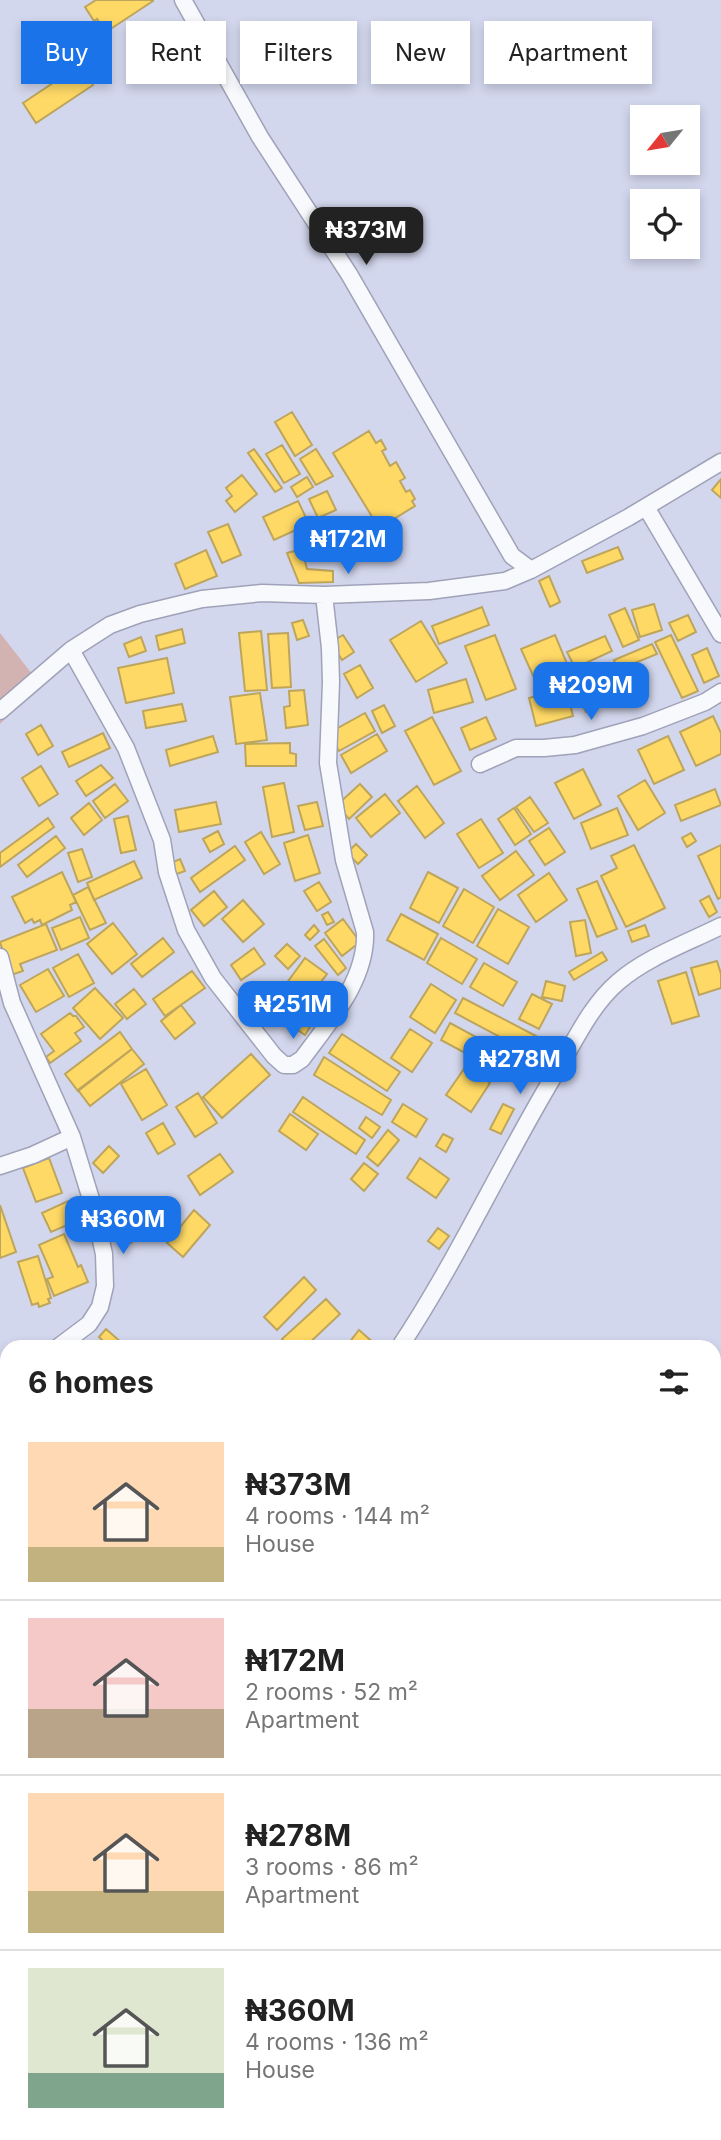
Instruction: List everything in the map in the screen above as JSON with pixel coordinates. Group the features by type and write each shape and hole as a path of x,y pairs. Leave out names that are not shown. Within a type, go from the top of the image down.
{"street":[{"path":"183,0 260,137 349,274 512,556 531,570"},
{"path":"0,710 71,650 110,625 174,604 262,593 324,595 429,591 505,581 531,570 721,463"},
{"path":"646,507 721,634"},
{"path":"505,581 512,556"},
{"path":"71,650 126,748 162,840 167,872 186,930 213,978 274,1056 284,1065 293,1065 302,1059 341,1006 359,970 366,945 365,932 344,860 328,763 331,682 324,595"},
{"path":"480,764 516,748 575,745 631,730 705,702 721,692"},
{"path":"404,1340 443,1275 517,1136 597,1004 637,967 721,926"},
{"path":"0,957 12,1003 72,1137 94,1209 104,1254 105,1286 100,1307 89,1324 68,1340"},
{"path":"0,1166 33,1155 72,1137"}],"shaded area":[{"path":"0,633 40,684 0,724"}],"building: Homes":[{"path":"96,0 153,0 112,28 112,21 94,21 85,7"},
{"path":"52,84 93,85 36,123 23,103"},
{"path":"292,412 312,445 295,456 275,422"},
{"path":"369,431 376,443 381,440 386,449 382,451 390,466 396,462 405,478 400,481 406,492 410,490 415,499 412,501 415,506 379,528 333,453"},
{"path":"282,445 300,474 284,483 266,454"},
{"path":"254,449 282,488 275,492 248,453"},
{"path":"316,449 333,476 316,485 300,459"},
{"path":"242,475 257,494 235,512 226,501 232,496 226,488"},
{"path":"307,477 313,487 297,497 291,487"},
{"path":"721,479 721,498 712,490"},
{"path":"327,491 336,510 318,518 309,499"},
{"path":"298,501 309,524 274,540 263,517"},
{"path":"228,524 241,555 222,563 208,532"},
{"path":"618,547 623,559 587,573 582,561"},
{"path":"302,549 307,569 333,571 333,582 299,583 287,553"},
{"path":"206,550 217,576 185,589 175,564"},
{"path":"549,576 560,602 550,607 539,581"},
{"path":"654,604 662,630 640,637 632,610"},
{"path":"482,607 489,625 439,644 432,626"},
{"path":"625,608 639,640 623,647 609,615"},
{"path":"688,615 696,632 678,641 669,623"},
{"path":"303,620 309,636 297,640 292,623"},
{"path":"421,621 447,663 416,682 390,640"},
{"path":"182,629 185,643 159,650 156,636"},
{"path":"261,631 267,690 245,691 239,633"},
{"path":"288,633 291,687 272,688 268,634"},
{"path":"343,635 354,652 342,660 331,642"},
{"path":"495,635 516,689 486,700 465,646"},
{"path":"555,635 568,666 535,680 521,649"},
{"path":"671,635 698,691 682,698 655,642"},
{"path":"605,636 612,651 575,668 567,652"},
{"path":"141,637 146,651 129,657 124,644"},
{"path":"652,644 657,654 618,670 614,660"},
{"path":"707,648 719,676 704,683 692,655"},
{"path":"167,658 174,693 126,703 118,668"},
{"path":"360,665 373,688 357,698 344,674"},
{"path":"592,666 609,701 586,712 570,677"},
{"path":"466,679 473,702 434,713 428,690"},
{"path":"566,688 573,716 536,726 529,698"},
{"path":"304,690 308,725 286,728 284,707 290,706 289,691"},
{"path":"260,693 267,740 236,744 230,697"},
{"path":"182,704 186,721 146,728 143,711"},
{"path":"384,705 395,726 382,733 372,711"},
{"path":"365,713 375,731 339,751 329,733"},
{"path":"713,716 721,733 721,754 696,766 680,732"},
{"path":"432,717 461,771 434,785 405,731"},
{"path":"486,717 496,739 470,750 461,728"},
{"path":"41,725 53,746 38,755 26,734"},
{"path":"103,733 110,748 69,767 62,752"},
{"path":"377,734 387,751 351,773 341,755"},
{"path":"213,736 218,752 170,766 166,750"},
{"path":"668,736 684,770 654,784 638,750"},
{"path":"290,743 290,753 296,754 296,766 246,766 245,744"},
{"path":"101,765 113,778 86,796 76,781"},
{"path":"41,766 58,794 39,806 22,778"},
{"path":"583,769 601,805 574,819 555,783"},
{"path":"645,780 665,813 638,830 618,796"},
{"path":"284,783 294,832 272,837 263,787"},
{"path":"115,784 128,801 105,818 93,801"},
{"path":"360,784 372,797 349,819 337,805"},
{"path":"417,786 444,823 425,838 398,801"},
{"path":"715,789 721,805 681,821 675,805"},
{"path":"385,794 400,813 371,837 356,818"},
{"path":"530,797 548,823 534,832 516,807"},
{"path":"216,802 221,824 179,832 175,810"},
{"path":"317,802 323,826 305,830 298,806"},
{"path":"89,803 102,820 84,835 71,818"},
{"path":"514,808 531,834 515,845 498,819"},
{"path":"617,808 628,835 591,849 581,823"},
{"path":"128,816 136,850 121,853 114,819"},
{"path":"48,818 54,827 0,867 0,853"},
{"path":"481,819 503,853 479,868 457,834"},
{"path":"549,828 565,852 545,865 529,841"},
{"path":"218,831 224,844 210,852 203,839"},
{"path":"261,832 280,864 264,874 245,842"},
{"path":"691,833 696,841 687,847 682,838"},
{"path":"308,835 320,873 295,881 284,843"},
{"path":"56,836 65,848 27,877 18,865"},
{"path":"356,844 367,855 358,864 347,853"},
{"path":"634,845 665,908 626,927 601,876 617,868 611,856"},
{"path":"721,845 721,897 718,899 698,856"},
{"path":"235,846 245,860 200,892 191,878"},
{"path":"82,849 92,877 78,882 68,853"},
{"path":"516,851 534,875 500,900 482,876"},
{"path":"180,859 185,871 174,875 169,864"},
{"path":"134,861 142,878 94,900 87,883"},
{"path":"62,872 76,902 70,905 72,910 42,925 40,920 34,923 32,919 25,923 12,897"},
{"path":"428,872 458,888 439,923 410,908"},
{"path":"549,873 567,900 536,922 518,895"},
{"path":"597,881 617,929 597,937 577,889"},
{"path":"319,882 331,902 317,911 304,891"},
{"path":"88,887 106,923 90,930 73,895"},
{"path":"464,889 494,907 473,943 443,926"},
{"path":"214,891 227,907 204,926 191,910"},
{"path":"709,896 717,912 709,917 700,901"},
{"path":"243,900 264,924 243,942 222,919"},
{"path":"498,909 529,927 508,964 477,946"},
{"path":"328,912 334,922 327,925 322,915"},
{"path":"401,914 438,934 424,960 387,940"},
{"path":"80,917 89,938 61,950 52,928"},
{"path":"343,919 360,942 342,956 325,933"},
{"path":"585,920 591,953 576,956 570,922"},
{"path":"113,923 137,954 112,974 87,944"},
{"path":"46,924 57,950 20,964 23,971 11,975 0,942"},
{"path":"314,925 319,931 310,940 305,935"},
{"path":"645,925 649,936 632,942 628,931"},
{"path":"163,938 174,952 142,977 131,964"},
{"path":"441,938 477,959 462,984 427,963"},
{"path":"324,939 346,968 338,975 315,946"},
{"path":"287,944 300,956 288,969 275,956"},
{"path":"254,948 265,964 241,980 231,965"},
{"path":"602,952 607,960 574,980 569,972"},
{"path":"78,954 94,983 69,997 53,968"},
{"path":"305,958 327,974 307,1000 286,984"},
{"path":"717,961 721,988 699,995 691,968"},
{"path":"484,963 517,982 503,1006 470,987"},
{"path":"48,969 64,996 36,1012 20,985"},
{"path":"192,971 205,988 165,1016 153,999"},
{"path":"686,972 699,1016 672,1024 658,981"},
{"path":"546,981 565,986 562,1001 542,997"},
{"path":"329,984 336,989 320,1009 314,1004"},
{"path":"431,984 456,1000 435,1033 410,1017"},
{"path":"95,988 123,1018 100,1039 73,1008"},
{"path":"134,989 146,1004 127,1019 115,1004"},
{"path":"532,994 552,1004 539,1029 519,1019"},
{"path":"463,998 536,1036 528,1052 455,1013"},
{"path":"181,1005 195,1023 175,1039 161,1021"},
{"path":"70,1013 76,1016 84,1027 75,1033 81,1041 50,1063 46,1057 54,1051 41,1034"},
{"path":"303,1016 313,1022 305,1035 295,1028"},
{"path":"450,1023 513,1057 504,1074 441,1040"},
{"path":"410,1029 432,1043 412,1072 391,1058"},
{"path":"120,1032 132,1049 78,1091 65,1074"},
{"path":"342,1034 400,1072 387,1091 329,1053"},
{"path":"132,1049 144,1064 90,1106 78,1090"},
{"path":"251,1054 270,1075 222,1118 203,1097"},
{"path":"324,1057 391,1100 382,1115 314,1075"},
{"path":"466,1066 490,1083 471,1112 446,1095"},
{"path":"146,1069 167,1105 142,1120 121,1084"},
{"path":"198,1093 217,1123 195,1137 176,1107"},
{"path":"303,1097 365,1140 356,1154 293,1112"},
{"path":"403,1104 427,1119 416,1137 392,1122"},
{"path":"503,1104 514,1109 501,1134 490,1129"},
{"path":"290,1114 318,1134 306,1150 279,1131"},
{"path":"366,1117 380,1127 372,1138 359,1128"},
{"path":"163,1123 175,1144 158,1154 146,1133"},
{"path":"388,1130 399,1140 378,1166 367,1157"},
{"path":"443,1134 453,1139 446,1152 436,1146"},
{"path":"109,1146 119,1156 103,1173 93,1163"},
{"path":"220,1154 233,1172 200,1195 188,1176"},
{"path":"49,1158 62,1193 36,1202 23,1168"},
{"path":"420,1158 449,1179 436,1198 407,1178"},
{"path":"364,1163 378,1174 364,1191 351,1179"},
{"path":"68,1201 77,1221 51,1232 42,1213"},
{"path":"149,1202 162,1222 130,1243 117,1223"},
{"path":"0,1205 16,1252 0,1258"},
{"path":"194,1210 210,1225 183,1257 167,1243"},
{"path":"438,1228 449,1236 439,1249 428,1241"},
{"path":"64,1234 78,1267 81,1265 88,1282 54,1296 47,1279 53,1277 39,1245"},
{"path":"38,1256 51,1298 48,1299 50,1303 39,1307 38,1303 32,1305 18,1262"},
{"path":"304,1277 316,1290 277,1330 264,1317"},
{"path":"326,1299 340,1314 312,1340 282,1339"},
{"path":"106,1329 119,1340 102,1340 99,1337"},
{"path":"359,1330 370,1340 351,1340"}]}
